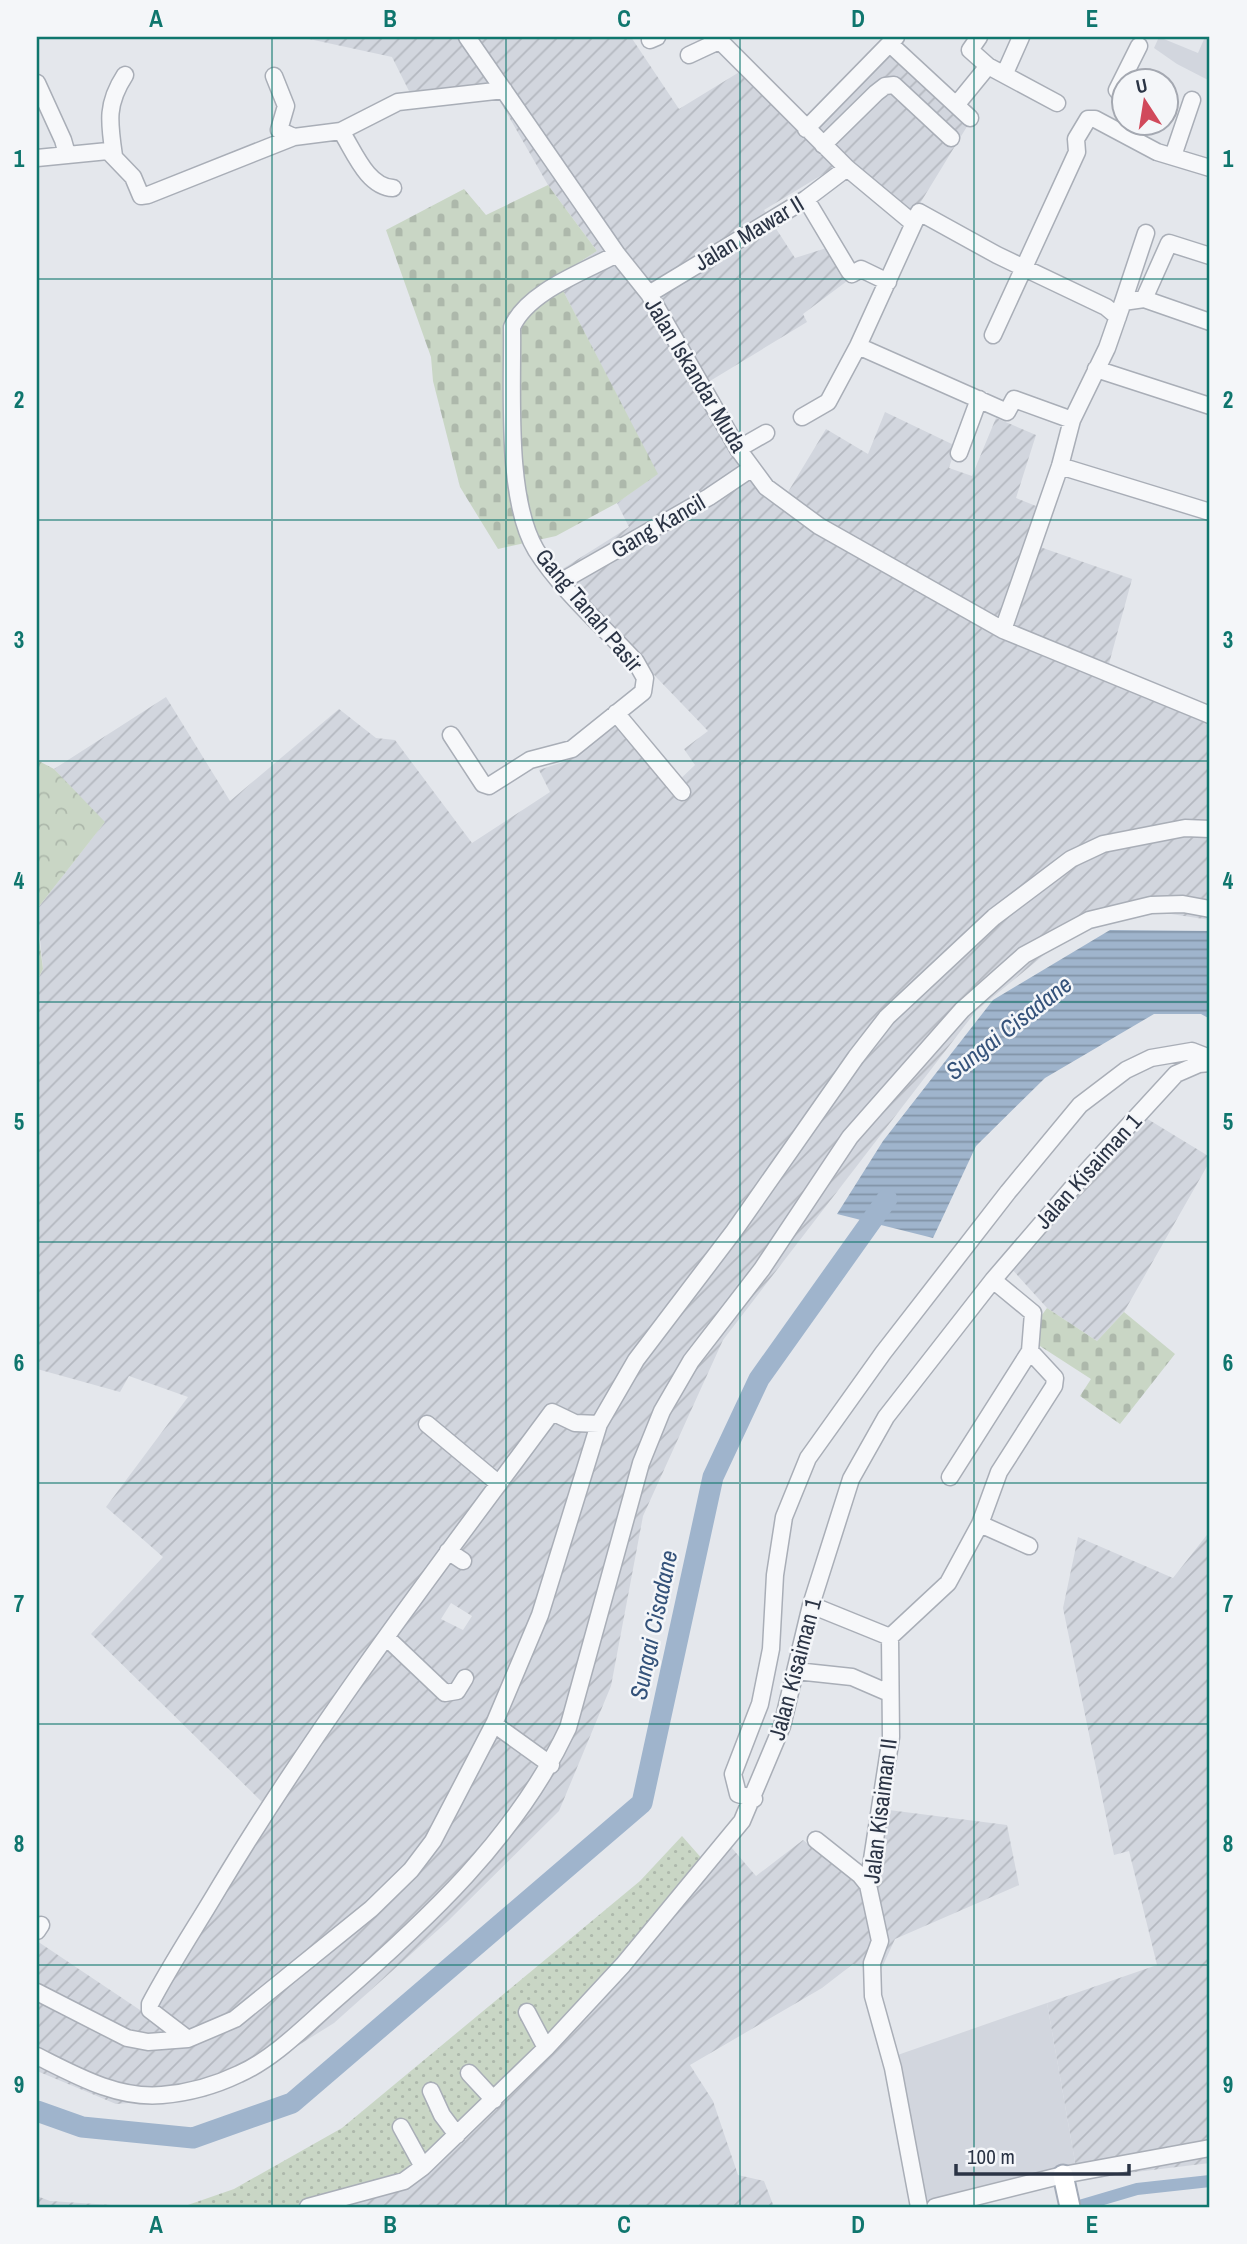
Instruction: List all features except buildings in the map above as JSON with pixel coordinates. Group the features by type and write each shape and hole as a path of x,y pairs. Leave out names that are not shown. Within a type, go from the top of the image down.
{"main road":[{"path":"1064,2178 1070,2207"}],"street":[{"name":"Jalan Iskandar Muda","path":"467,37 617,254 649,294 738,449 766,487 794,510 1003,630 1210,715"},
{"path":"979,37 970,50 988,66 1057,103"},
{"path":"1005,73 1021,37"},
{"path":"689,55 724,40 846,168 913,223"},
{"path":"806,129 893,40 970,118"},
{"path":"1129,66 1139,46"},
{"path":"957,104 988,66"},
{"path":"114,156 110,107 112,94 125,75"},
{"path":"274,76 285,104 279,130 294,136"},
{"path":"37,83 67,155"},
{"path":"823,145 876,93 885,86 894,85 951,138"},
{"path":"37,158 108,152 133,177 141,196 164,190 294,136 341,131 398,102 504,89"},
{"path":"1180,115 1192,100"},
{"path":"993,335 1077,152 1076,139 1088,119 1095,119 1157,152 1210,168"},
{"path":"341,131 378,186 393,188"},
{"path":"1173,156 1174,136"},
{"name":"Jalan Mawar II","path":"649,294 806,199 846,168"},
{"path":"806,199 849,271 852,274 862,269 888,282"},
{"path":"802,417 828,402 858,346 919,212 1025,269 1106,307 1121,310 1144,299 1169,243 1210,256"},
{"path":"1003,630 1060,466 1072,420 1121,310 1146,233"},
{"name":"Gang Tanah Pasir","path":"451,735 483,784 489,786 530,760 572,749 643,692 645,678 636,662 562,582 536,549 517,492 512,327 516,318 544,294 617,254"},
{"path":"1144,299 1210,322"},
{"path":"858,346 1007,412 1014,399 1072,420"},
{"path":"1096,369 1210,406"},
{"path":"958,453 979,399"},
{"path":"738,449 766,433"},
{"path":"1060,466 1210,512"},
{"name":"Gang Kancil","path":"562,582 709,497 752,468"},
{"path":"616,713 681,792"},
{"path":"37,1992 127,2038 148,2042 188,2039 235,2019 371,1909 411,1870 433,1841 494,1724 540,1615 599,1424 636,1360 734,1231 887,1017 994,917 1071,859 1103,844 1185,828 1210,829"},
{"path":"37,2056 90,2083 140,2095 175,2092 241,2074 278,2050 418,1927 504,1833 551,1765 568,1728 640,1464 662,1411 691,1361 762,1269 850,1137 962,1010 1024,955 1089,919 1150,905 1183,904 1210,909"},
{"path":"754,1799 738,1794 733,1774 760,1704 771,1649 775,1575 784,1517 808,1458 883,1353 1008,1192 1080,1105 1126,1070 1150,1058 1192,1051 1210,1061"},
{"name":"Jalan Kisaiman 1","path":"308,2207 404,2181 423,2167 546,2048 623,1965 743,1821 782,1726 811,1605 851,1479 886,1417 993,1280 1176,1074 1210,1061"},
{"path":"950,1477 1030,1351 1033,1314 993,1280"},
{"path":"811,1605 890,1637 948,1583 980,1524 999,1472 1054,1386 1055,1378 1030,1351"},
{"path":"188,2039 156,2017 150,2010 150,2004 254,1831 386,1637 552,1412 575,1423 599,1424"},
{"path":"427,1424 499,1484"},
{"path":"980,1524 1029,1546"},
{"path":"448,1551 463,1561"},
{"path":"386,1637 445,1693 457,1691 465,1678"},
{"name":"Jalan Kisaiman II","path":"890,1637 891,1737 868,1885 880,1941 872,1963 873,1996 893,2068 919,2207"},
{"path":"796,1671 852,1677 889,1693"},
{"path":"494,1724 551,1765"},
{"path":"817,1840 860,1875 868,1885"},
{"path":"527,2012 546,2048"},
{"path":"468,2073 494,2100"},
{"path":"431,2091 442,2115 457,2136"},
{"path":"401,2127 423,2167"},
{"path":"935,2207 1210,2148"}],"shaded area":[{"path":"300,37 631,37 679,109 741,71 808,134 882,46 974,115 908,223 840,164 764,210 795,258 836,245 851,278 803,314 807,322 710,381 760,479 785,497 826,429 868,454 885,412 956,446 949,468 972,476 996,418 1036,435 1016,498 1051,512 1040,547 1132,579 1107,671 1210,715 1210,920 1145,910 1073,931 976,1011 723,1340 643,1516 611,1686 559,1811 448,1921 334,2023 259,2070 206,2097 116,2104 37,2071 37,1941 143,2012 262,1802 91,1634 163,1557 106,1507 188,1397 129,1376 120,1392 37,1369 37,981 43,969 37,909 104,823 54,769 166,697 230,801 339,709 376,738 395,740 472,843 550,792 539,770 566,761 625,720 677,782 695,765 684,749 708,731 556,573 629,527 617,503 657,474 556,277 597,251 548,185 493,89 410,93 392,57","holes":["451,1603 472,1616 463,1630 441,1619"]},
{"path":"1159,37 1198,53 1205,37 1210,37 1210,81 1177,64 1154,48"},
{"path":"1141,1115 1210,1157 1210,1161 1124,1312 1097,1341 1047,1308 1010,1267"},
{"path":"1210,1531 1210,2163 1078,2179 1047,2003 1157,1965 1129,1851 1114,1855 1063,1608 1078,1537 1173,1578"},
{"path":"873,1808 1007,1825 1019,1885 895,1939 880,1972 853,1964 822,1988 690,2065 713,2101 738,2175 764,2181 774,2207 290,2207 419,2178 731,1847 756,1876 803,1840 863,1886"},
{"path":"1047,2003 1078,2179 916,2207 889,2058"},
{"path":"37,2196 50,2201 142,2207 37,2207"}],"green space":[{"path":"548,185 597,251 556,277 658,474 617,503 556,536 498,549 460,487 433,381 431,357 386,230 464,189 486,215"},
{"path":"37,760 54,769 105,822 37,909"},
{"path":"37,923 43,969 37,981"},
{"path":"1047,1308 1097,1341 1124,1312 1175,1354 1120,1424 1080,1396 1091,1379 1026,1337"},
{"path":"682,1836 711,1869 419,2179 290,2207 182,2207 234,2189 342,2128 640,1881"}],"water":[{"path":"1110,930 1210,931 1210,1019 1201,1014 1154,1014 1045,1078 976,1146 933,1238 837,1214 883,1141 993,1000"}],"waterway":[{"name":"Sungai Cisadane","path":"37,2111 82,2127 193,2138 292,2103 642,1803 713,1477 759,1379 887,1199"},
{"path":"1076,2207 1137,2189 1210,2181"}]}
